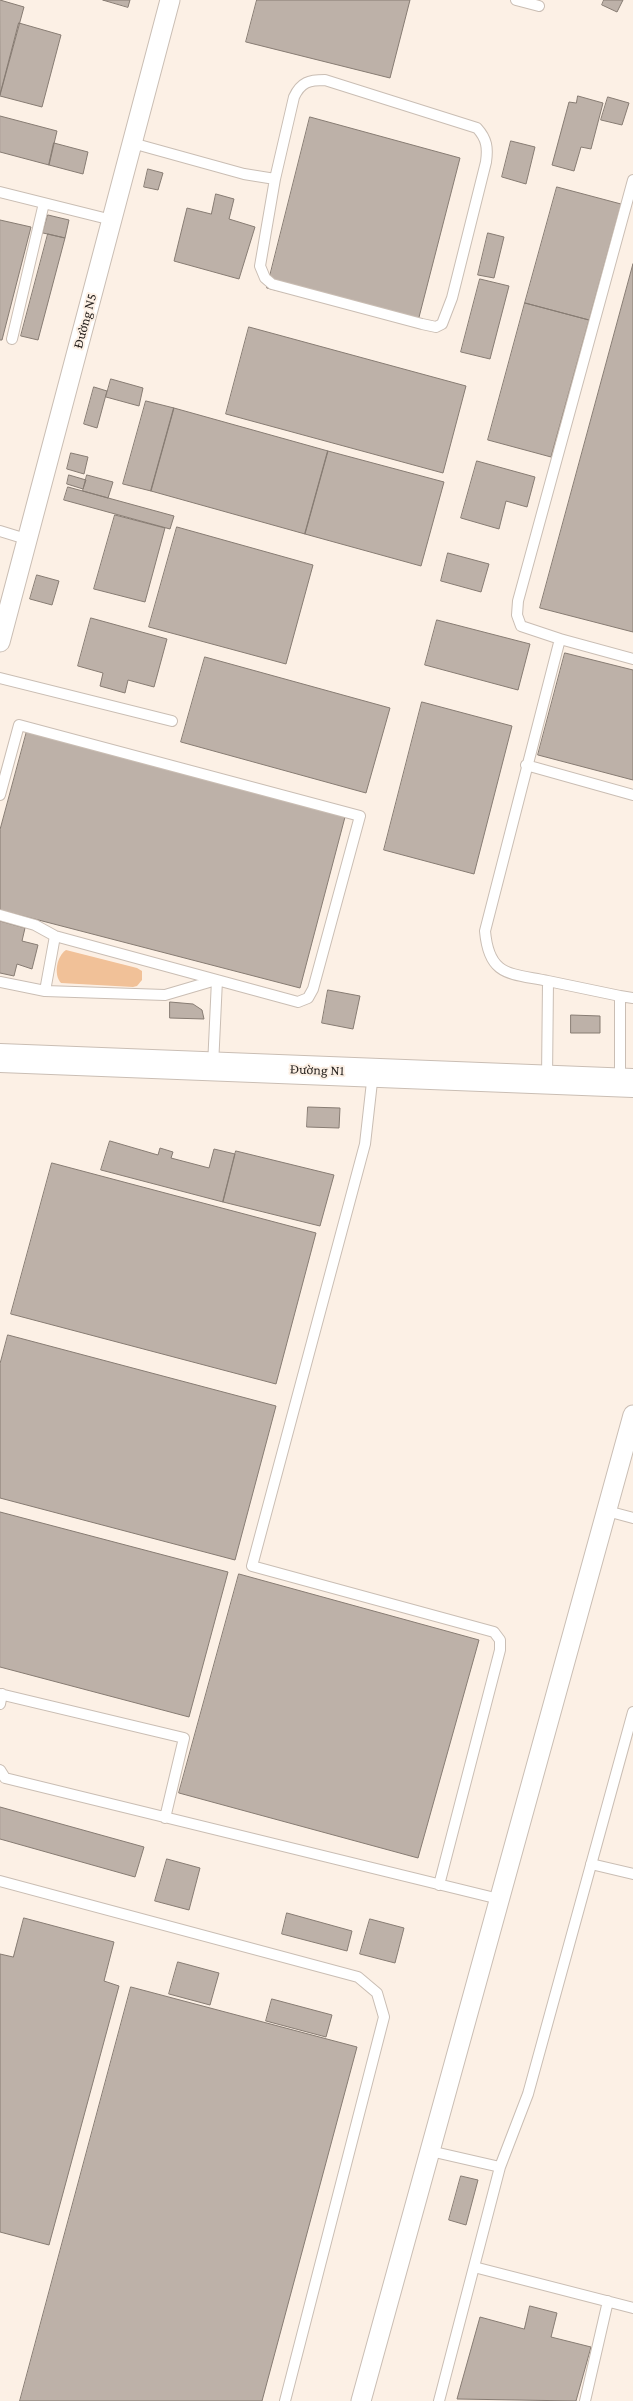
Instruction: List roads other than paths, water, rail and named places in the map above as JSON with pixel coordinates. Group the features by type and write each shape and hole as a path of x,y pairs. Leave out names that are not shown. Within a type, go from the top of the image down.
{"street":[{"name":"Đường N5","path":"0,642 170,0"},
{"name":"Đường N1","path":"0,1058 627,1083"},
{"path":"361,2401 633,1415"}],"lane":[{"path":"516,0 539,6"},
{"path":"310,80 325,80 477,128 484,136 488,149 486,162 452,298 442,324 436,327 422,324 272,284 265,278 260,266 275,179 294,97 299,87 310,80"},
{"path":"132,143 244,174 275,179"},
{"path":"632,186 518,602 517,615 521,626 633,660"},
{"path":"0,192 112,220"},
{"path":"12,339 44,203"},
{"path":"0,531 26,539"},
{"path":"560,639 486,921 486,941 496,967 504,972 633,998"},
{"path":"0,678 172,720"},
{"path":"0,795 19,725 360,816 313,989 308,998 298,1002 55,936 35,925 0,915"},
{"path":"526,765 633,795"},
{"path":"45,991 55,936"},
{"path":"0,982 45,991 165,995 217,980"},
{"path":"213,1066 217,980"},
{"path":"547,1081 548,981"},
{"path":"620,996 627,1083"},
{"path":"373,1072 365,1144 252,1566 494,1632 500,1640 500,1650 439,1885"},
{"path":"607,1511 633,1518"},
{"path":"1,1697 184,1738 165,1818"},
{"path":"439,2401 500,2167 528,2094 633,1712"},
{"path":"0,1770 5,1778 500,1899"},
{"path":"591,1864 633,1874"},
{"path":"0,1881 358,1977 378,1993 384,2017 285,2401"},
{"path":"430,2150 500,2167"},
{"path":"474,2267 633,2308"},
{"path":"585,2401 608,2301"}]}
